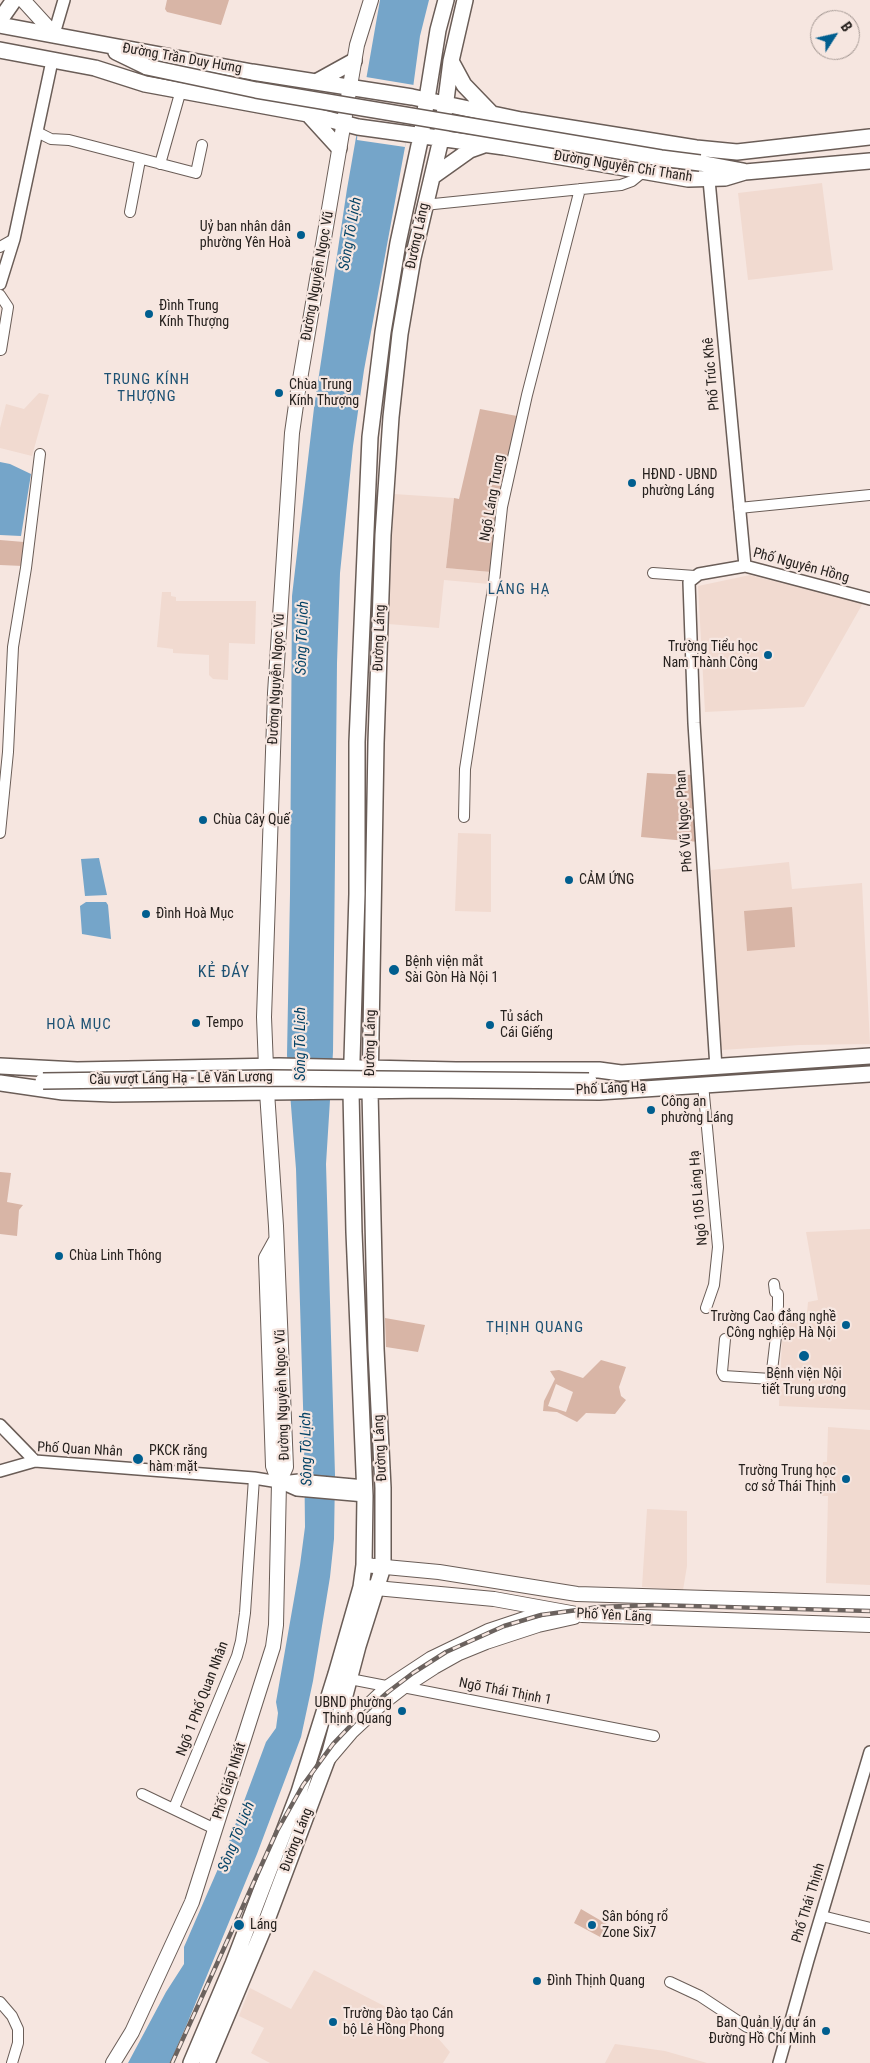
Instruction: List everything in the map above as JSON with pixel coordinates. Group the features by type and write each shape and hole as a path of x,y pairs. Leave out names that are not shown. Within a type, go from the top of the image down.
{"main road":[{"path":"0,20 14,0"},
{"path":"23,0 54,34"},
{"name":"Đường Nguyễn Ngọc Vũ","path":"279,1482 273,1466 266,1258 276,1239 273,1092 272,1066 264,1017 271,793 292,434 343,123 357,88 354,61 371,0"},
{"name":"Đường Láng","path":"190,2063 240,1967 336,1741 358,1646 368,1588 364,1566 360,1491 361,1387 351,1092 361,643 373,411 383,332 420,99 446,0"},
{"name":"Đường Láng","path":"207,2063 368,1588 382,1566 383,1488 378,1387 370,1067 383,535 395,370 412,258 441,139 451,61 465,0"},
{"name":"Đường Trần Duy Hưng","path":"0,25 99,44 420,99"},
{"path":"99,44 147,67"},
{"name":"Đường Trần Duy Hưng","path":"0,50 95,68 145,84 308,114 358,127 414,135"},
{"path":"339,148 308,114 324,98 322,90 316,82 354,61"},
{"path":"451,61 464,85 491,113"},
{"path":"95,68 147,67 256,90 745,172"},
{"path":"420,99 508,117 664,143 737,152"},
{"path":"504,147 498,142 494,131 500,120 508,117"},
{"name":"Đường Nguyễn Chí Thanh","path":"414,135 504,147 688,179 709,180 725,178 745,172 870,161"},
{"path":"700,163 737,152 870,137"},
{"path":"432,177 470,150 485,145"},
{"path":"361,643 380,643"},
{"name":"Phố Láng Hạ","path":"6,1066 77,1070 272,1066 599,1070 621,1073 870,1056"},
{"path":"826,1059 827,1077"},
{"name":"Cầu vượt Láng Hạ - Lê Văn Lương","path":"6,1066 43,1081"},
{"path":"212,1067 212,1092"},
{"path":"430,1090 432,1069"},
{"name":"Cầu vượt Láng Hạ - Lê Văn Lương","path":"589,1081 621,1073"},
{"name":"Phố Láng Hạ","path":"6,1083 63,1092 114,1094 430,1090 599,1092 870,1074"},
{"name":"Cầu vượt Láng Hạ - Lê Văn Lương","path":"6,1083 270,1078 589,1081 623,1089"},
{"path":"361,1387 378,1387"},
{"name":"Phố Giáp Nhất","path":"113,2063 132,2032 188,1913 273,1647 276,1625 279,1482"},
{"name":"Phố Yên Lãng","path":"364,1566 439,1572 577,1594 870,1603"},
{"name":"Phố Yên Lãng","path":"368,1588 494,1599 582,1616 870,1625"},
{"path":"672,1619 673,1598"},
{"path":"336,1741 404,1686 459,1653 538,1625 582,1616"}],"street":[{"path":"54,34 64,0"},
{"path":"0,284 14,239 52,61"},
{"path":"160,164 181,90"},
{"path":"37,132 51,139 69,140 140,160 196,173 202,145"},
{"path":"130,212 140,160"},
{"path":"424,205 621,185 632,181 643,172"},
{"name":"Phố Trúc Khê","path":"709,180 745,566"},
{"name":"Ngõ Láng Trung","path":"464,817 465,769 494,582 502,507 527,395 580,189"},
{"path":"0,247 14,239"},
{"path":"0,295 8,307 1,350"},
{"path":"0,832 8,752 13,647 26,568 40,454"},
{"path":"739,508 870,495"},
{"name":"Phố Nguyên Hồng","path":"695,576 745,566 870,599"},
{"path":"653,573 695,576"},
{"name":"Phố Vũ Ngọc Phan","path":"695,576 689,582 688,588 693,706 716,1068"},
{"name":"Ngõ 105 Láng Hạ","path":"703,1084 718,1247 714,1285 706,1308"},
{"path":"725,1339 722,1372 724,1376 771,1378 777,1328 778,1300 774,1284"},
{"path":"0,1425 35,1461"},
{"name":"Phố Quan Nhân","path":"0,1471 35,1461 254,1478 298,1485 360,1491"},
{"name":"Ngõ 1 Phố Quan Nhân","path":"174,1808 237,1656 241,1641 245,1613 254,1478"},
{"path":"336,1741 357,1712 386,1686 430,1657 488,1629 545,1610"},
{"name":"Ngõ Thái Thịnh 1","path":"350,1679 386,1686 404,1686 654,1736"},
{"name":"Phố Thái Thịnh","path":"779,2063 870,1752"},
{"path":"142,1794 215,1829"},
{"path":"822,1916 870,1928"},
{"path":"670,1982 700,1996 747,2027 786,2038"},
{"path":"0,2002 12,2016 18,2029 18,2043 12,2063"}],"shaded area":[{"path":"167,0 229,0 221,25 167,12 165,9"},
{"path":"822,183 833,270 748,280 738,193"},
{"path":"39,393 49,395 32,456 0,448 0,428 6,404 24,409"},
{"path":"480,409 517,416 491,572 446,568 454,498 459,499"},
{"path":"394,494 454,498 446,568 491,572 489,584 444,580 439,628 388,624"},
{"path":"0,540 24,542 23,566 0,565"},
{"name":"Trường Tiểu học Nam Thành Công","path":"750,575 863,603 804,707 705,712 698,586"},
{"path":"162,592 171,592 171,596 176,597 176,601 256,601 255,644 229,643 228,680 213,679 209,675 209,655 173,653 173,649 157,647"},
{"path":"647,773 693,775 699,842 641,837"},
{"path":"458,833 491,834 491,912 455,911"},
{"path":"789,862 792,889 862,883 870,1044 800,1045 721,1050 714,953 711,870"},
{"path":"792,907 795,947 747,951 744,911"},
{"path":"0,1172 11,1173 7,1202 23,1205 19,1210 17,1236 0,1234"},
{"name":"Trường Cao đẳng nghề Công nghiệp Hà Nội","path":"870,1229 870,1410 779,1406 783,1317 807,1313 808,1302 818,1300 806,1232"},
{"path":"385,1318 425,1325 418,1352 386,1347"},
{"path":"601,1360 626,1367 619,1387 621,1396 626,1400 615,1414 586,1413 577,1422 557,1412 543,1411 544,1401 555,1379 550,1371 559,1370 583,1378","holes":["556,1384 573,1392 566,1412 548,1406"]},
{"path":"828,1427 870,1430 870,1585 826,1583 828,1496 822,1496 823,1462 827,1462"},
{"path":"647,1509 687,1511 687,1566 683,1590 642,1587"},
{"name":"Sân bóng rổ Zone Six7","path":"581,1909 610,1926 602,1938 574,1923"},
{"name":"Trường Đào tạo Cán bộ Lê Hồng Phong","path":"314,1970 431,2030 450,2052 443,2063 270,2063 251,2053 264,2028 239,2016 250,1988 291,2009"},
{"path":"615,2044 665,2051 707,2063 605,2063"}],"water":[{"name":"Sông Tô Lịch","path":"380,0 429,0 420,36 405,147 364,370 353,446 340,573 337,663 333,1052 326,1164 335,1475 334,1539 330,1577 313,1681 301,1737 257,1854 187,2024 170,2063 128,2063 166,1992 184,1964 184,1947 224,1855 266,1742 276,1728 278,1713 276,1702 305,1527 296,1169 287,1055 292,596 314,408 347,189"},
{"path":"0,462 10,464 31,474 21,536 0,535"},
{"path":"99,858 107,895 85,896 81,859"},
{"path":"86,902 106,902 108,905 111,939 82,934 80,906"}],"pier":[{"path":"366,77 414,85 411,107 413,108 405,147 357,140 360,98 363,98"}],"railway":[{"path":"172,2063 277,1831 303,1785 333,1744 357,1719 413,1673 446,1652 504,1626 541,1615 599,1607 653,1605 870,1611"}],"place":[{"name":"Uỷ ban nhân dân phường Yên Hoà","path":"301,235"},
{"name":"Đình Trung Kính Thượng","path":"149,314"},
{"name":"Chùa Trung Kính Thượng","path":"279,393"},
{"name":"HĐND - UBND phường Láng","path":"632,483"},
{"name":"Trường Tiểu học Nam Thành Công","path":"768,655"},
{"name":"Chùa Cây Quế","path":"203,820"},
{"name":"CẢM ỨNG","path":"569,880"},
{"name":"Đình Hoà Mục","path":"146,914"},
{"name":"Bệnh viện mắt Sài Gòn Hà Nội 1","path":"394,970"},
{"name":"Tempo","path":"196,1023"},
{"name":"Tủ sách Cái Giếng","path":"490,1025"},
{"name":"Công an phường Láng","path":"651,1110"},
{"name":"Chùa Linh Thông","path":"59,1256"},
{"name":"Trường Cao đẳng nghề Công nghiệp Hà Nội","path":"846,1325"},
{"name":"Bệnh viện Nội tiết Trung ương","path":"804,1356"},
{"name":"PKCK răng hàm mặt","path":"138,1459"},
{"name":"Trường Trung học cơ sở Thái Thịnh","path":"846,1479"},
{"name":"UBND phường Thịnh Quang","path":"402,1711"},
{"name":"Láng","path":"239,1925"},
{"name":"Sân bóng rổ Zone Six7","path":"592,1925"},
{"name":"Đình Thịnh Quang","path":"537,1981"},
{"name":"Trường Đào tạo Cán bộ Lê Hồng Phong","path":"333,2022"},
{"name":"Ban Quản lý dự án Đường Hồ Chí Minh","path":"826,2031"}],"district":[{"name":"TRUNG KÍNH THƯỢNG","path":"147,388"},
{"name":"LÁNG HẠ","path":"519,590"},
{"name":"KẺ ĐÁY","path":"224,973"},
{"name":"HOÀ MỤC","path":"79,1025"},
{"name":"THỊNH QUANG","path":"535,1328"}]}
